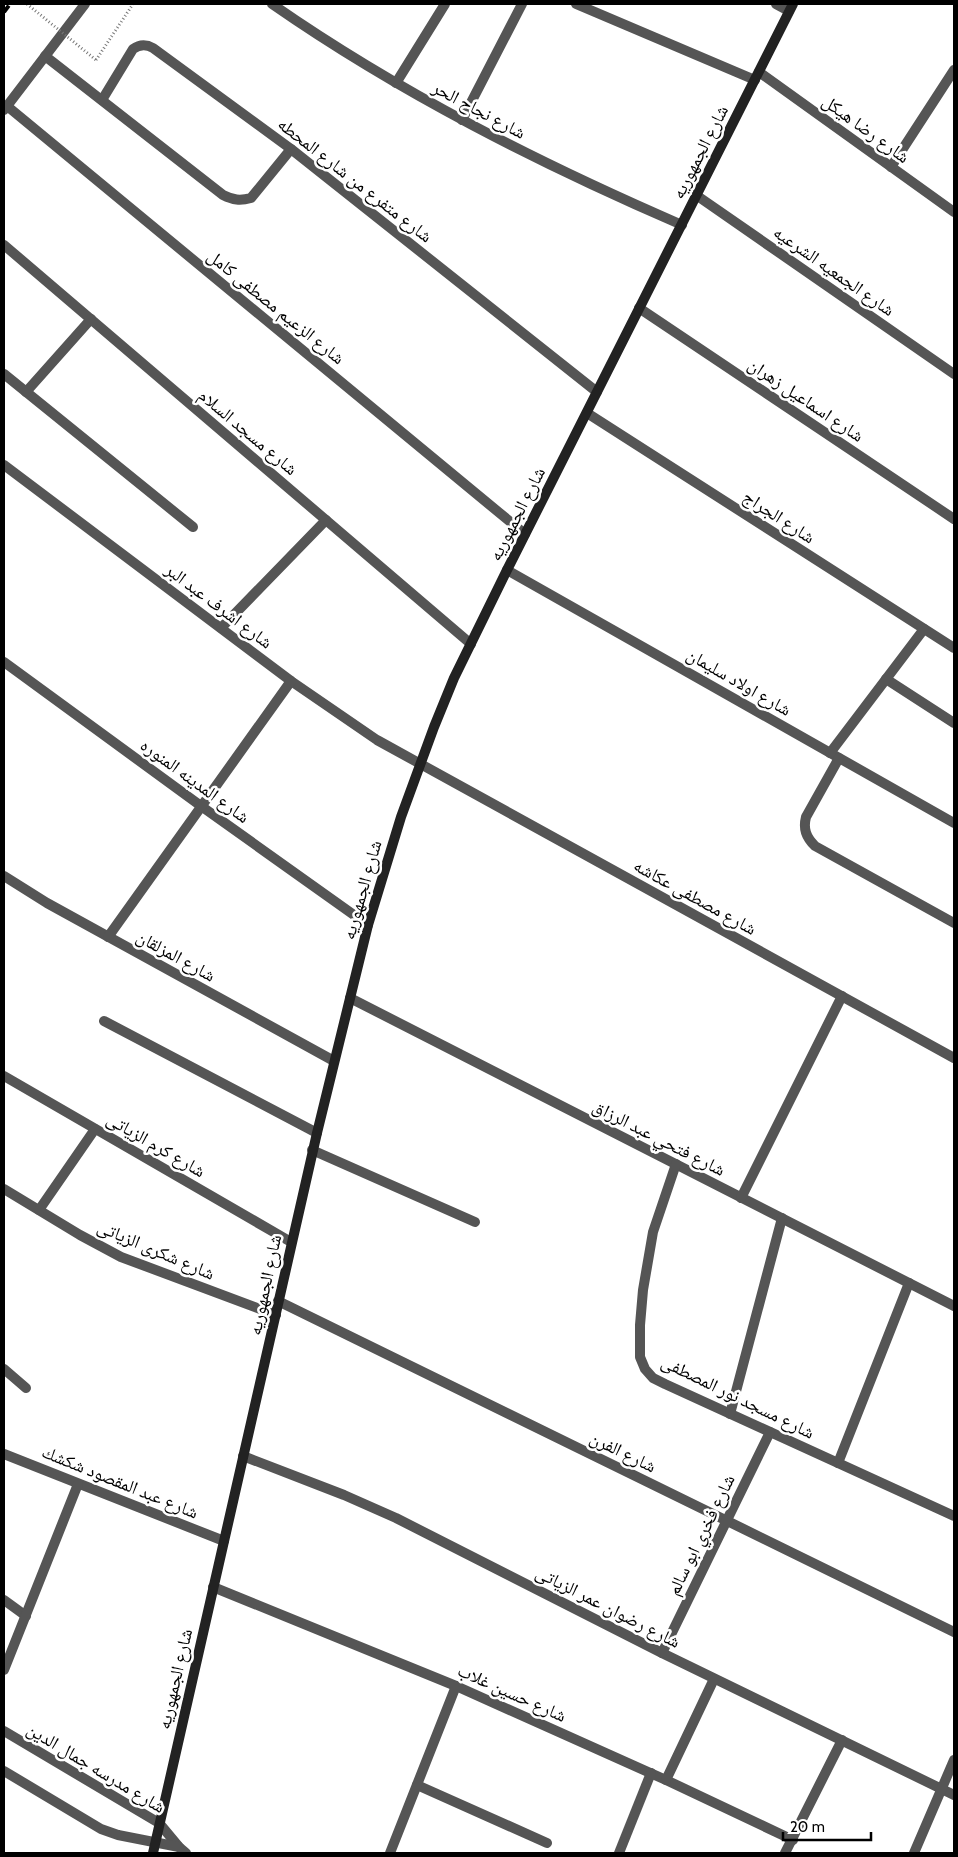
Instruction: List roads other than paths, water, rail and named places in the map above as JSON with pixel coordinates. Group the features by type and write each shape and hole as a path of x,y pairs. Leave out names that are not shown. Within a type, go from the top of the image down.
{"main road":[{"name":"شارع الجمهوريه","path":"153,1853 276,1316 312,1150 368,924 389,852 444,702 471,644 791,7"}],"street":[{"path":"5,108 85,4"},
{"name":"شارع نجاح الحر","path":"272,4 322,39 462,120 607,192 682,225"},
{"path":"396,83 445,4"},
{"path":"462,120 522,4"},
{"name":"شارع رضا هيكل","path":"576,4 757,76 954,212"},
{"path":"776,4 791,7"},
{"name":"شارع متفرع من شارع المحطه","path":"102,100 133,49 140,45 148,45 291,149 597,392"},
{"path":"45,56 223,195 232,199 251,198 291,149"},
{"path":"891,167 954,70"},
{"name":"شارع الزعيم مصطفى كامل","path":"5,108 526,534"},
{"name":"شارع الجمعيه الشرعيه","path":"696,195 954,374"},
{"name":"شارع مسجد السلام","path":"4,244 471,644"},
{"name":"شارع اسماعيل زهران","path":"639,308 954,519"},
{"path":"26,392 91,319"},
{"path":"4,374 193,527"},
{"name":"شارع الجراج","path":"587,413 954,648"},
{"name":"شارع اشرف عبد البر","path":"4,465 291,681 377,740 420,764"},
{"path":"221,628 326,520"},
{"name":"شارع اولاد سليمان","path":"507,570 954,823"},
{"path":"924,630 886,679 835,756 804,825 809,841 815,846 954,923"},
{"name":"شارع المدينه المنوره","path":"4,662 201,806 368,924"},
{"path":"886,679 954,723"},
{"path":"108,937 291,681"},
{"name":"شارع مصطفى عكاشه","path":"420,764 954,1058"},
{"name":"شارع المزلقان","path":"4,876 46,903 334,1061"},
{"path":"741,1198 842,996"},
{"name":"شارع فتحي عبد الرزاق","path":"350,998 954,1306"},
{"path":"104,1021 317,1133"},
{"name":"شارع كرم الزياتى","path":"4,1076 291,1242"},
{"path":"38,1210 94,1129"},
{"path":"312,1150 475,1222"},
{"name":"شارع مسجد نور المصطفى","path":"676,1164 647,1260 640,1324 640,1357 645,1369 653,1378 954,1516"},
{"name":"شارع شكرى الزياتى","path":"4,1188 38,1210 121,1257 276,1316"},
{"path":"730,1414 782,1218"},
{"path":"838,1463 909,1283"},
{"name":"شارع الفرن","path":"278,1301 954,1632"},
{"path":"4,1369 26,1388"},
{"name":"شارع فخري ابو سالم","path":"662,1653 770,1432"},
{"name":"شارع عبد المقصود شكشك","path":"4,1454 224,1541"},
{"name":"شارع رضوان عمر الزياتى","path":"243,1456 344,1495 396,1518 714,1679 954,1795"},
{"path":"4,1670 78,1484"},
{"name":"شارع حسين غلاب","path":"213,1587 456,1686 666,1780 793,1840"},
{"path":"4,1600 26,1616"},
{"path":"666,1780 714,1679"},
{"path":"390,1853 456,1686"},
{"name":"شارع مدرسه جمال الدين","path":"4,1731 159,1823 183,1850"},
{"path":"785,1853 842,1740"},
{"path":"914,1853 954,1760"},
{"name":"شارع مدرسه جمال الدين","path":"4,1771 102,1828 118,1835 183,1850"},
{"path":"619,1853 651,1774"},
{"path":"417,1785 547,1843"}],"railway":[{"path":"4,12 10,4"}]}
